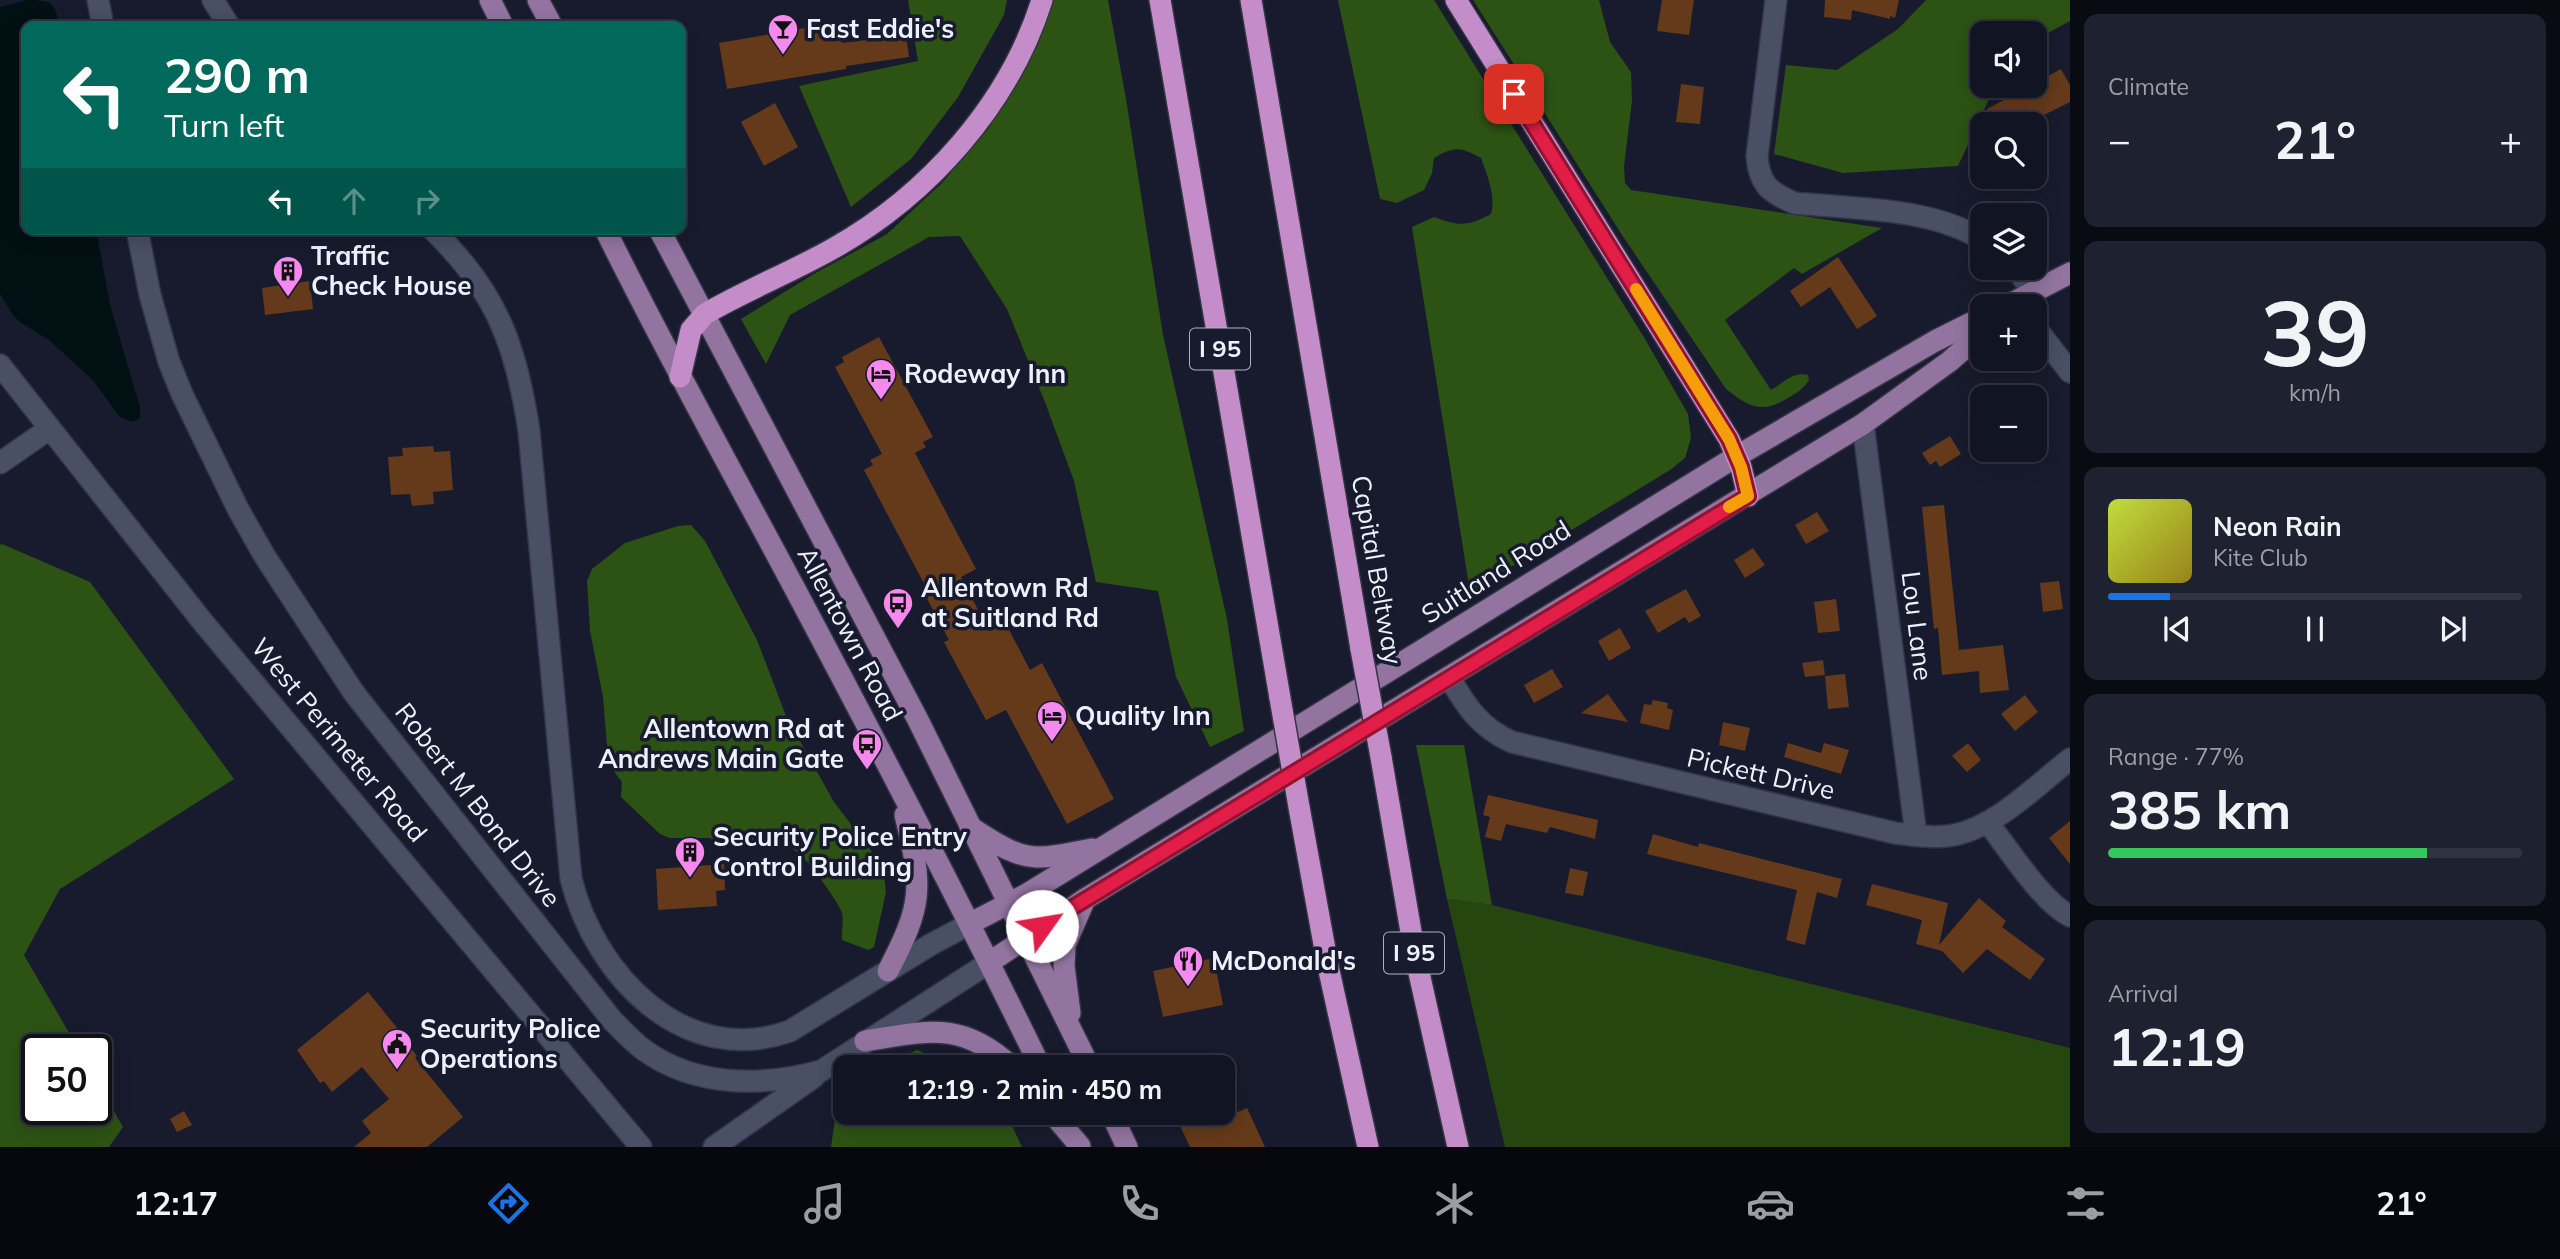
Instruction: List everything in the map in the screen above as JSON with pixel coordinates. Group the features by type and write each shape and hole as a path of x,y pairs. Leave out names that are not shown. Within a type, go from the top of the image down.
{"highway":[{"path":"680,377 691,330 705,314 853,237 923,183 966,138 1000,88 1028,37 1042,0"},
{"name":"I 95","path":"1160,0 1299,807 1328,966 1368,1147"},
{"name":"Capital Beltway","path":"1251,0 1415,954 1458,1147"},
{"path":"1456,0 1719,423 1737,456 1748,496"}],"main road":[{"path":"490,0 500,21"},
{"path":"538,0 549,21"},
{"name":"Allentown Road","path":"608,235 680,377 971,923 1035,1055"},
{"name":"Allentown Road","path":"662,235 918,720 1084,1055"},
{"path":"2032,294 2070,273"},
{"name":"Suitland Road","path":"971,923 1101,848 1737,456 1970,324"},
{"path":"990,962 1085,899 1863,424 1970,343"},
{"path":"888,971 909,930 918,892 918,868 897,782"},
{"path":"970,827 1013,852 1024,855 1047,856 1101,848"},
{"path":"1072,1029 1064,955 1068,936 1085,899"},
{"path":"865,1041 928,1032 954,1033 981,1042 999,1055"},
{"path":"1062,1125 1080,1147"},
{"path":"1070,1125 1080,1147"},
{"path":"1117,1125 1127,1147"}],"street":[{"path":"98,0 102,21"},
{"path":"213,0 226,21"},
{"path":"1776,0 1757,156 1758,171 1765,185 1776,195 1794,203 1920,216 1949,224 1970,234"},
{"name":"Robert M Bond Drive","path":"138,235 150,295 169,362 238,509 264,555 354,693 612,1020 632,1040 678,1069 711,1079 769,1081 799,1077 821,1072 990,962"},
{"name":"Robert M Bond Drive","path":"438,235 463,262 499,317 522,380 571,879 578,905 591,934 635,992 653,1008 692,1032 739,1041 767,1039 790,1031 930,945 971,923"},
{"path":"2047,342 2070,372"},
{"name":"West Perimeter Road","path":"0,365 202,621 631,1143"},
{"name":"Lou Lane","path":"1863,424 1916,835"},
{"path":"0,463 49,429"},
{"name":"Pickett Drive","path":"1449,677 1479,722 1488,730 1512,742 1868,828 1916,835 1951,836 1988,823 2070,759"},
{"path":"1988,823 2052,903 2070,916"},
{"path":"714,1147 821,1072"}],"green space":[{"path":"908,0 1007,0 1004,15 958,97 911,159 851,207 799,86 918,61"},
{"path":"1049,0 1108,0 1163,335 1227,619 1244,731 1210,747 1176,677 1158,591 1096,582 1074,481 1045,402 1007,309 960,236 929,237 790,315 766,364 741,319 812,275 887,234 942,183 989,128 1039,32"},
{"path":"1338,0 1434,0 1645,339 1688,414 1691,438 1685,458 1670,470 1470,592 1412,227 1434,217 1462,224 1491,214 1490,186 1481,158 1458,149 1434,158 1432,173 1424,190 1397,203 1380,199"},
{"path":"1473,0 1599,0 1610,42 1631,72 1632,100 1624,167 1625,183 1631,190 1882,228 1802,274 1794,268 1725,320 1771,390 1793,376 1808,375 1809,380 1800,390 1778,403 1762,407 1748,404 1726,389 1622,235"},
{"path":"1926,0 2070,0 2070,21 2047,33 2047,21 1970,21 1970,98 1989,98 1983,112 1970,112 1970,140 1958,166 1843,173 1774,154 1786,65 1837,70 1898,29"},
{"path":"691,525 705,541 757,640 786,716 834,802 872,852 884,875 886,892 874,947 868,950 842,940 843,916 838,906 808,862 788,846 765,840 737,848 709,838 670,838 660,834 621,797 622,782 612,769 608,757 603,697 590,631 587,581 592,569 625,543 678,526"},
{"path":"0,545 90,582 234,779 60,889 24,955 70,1034 21,1034 21,1125 112,1125 112,1108 123,1127 109,1147 0,1147"},
{"path":"1416,745 1464,745 1492,905 1447,899"},
{"path":"1447,899 1492,905 2070,1048 2070,1147 1505,1147"},
{"path":"917,1050 928,1055 906,1055"},
{"path":"834,1125 1012,1125 1022,1147 831,1147"}],"shaded area":[{"path":"27,0 41,1 51,4 56,12 58,21 21,21 21,235 97,235 110,305 140,407 140,418 133,422 120,417 92,379 49,340 20,322 0,294 0,7"}],"building":[{"path":"1662,0 1694,0 1689,35 1657,31"},
{"path":"1825,0 1899,0 1895,18 1852,10 1851,20 1824,17"},
{"name":"Fast Eddie's","path":"839,22 842,43 906,35 909,57 727,89 719,43"},
{"path":"2061,69 2070,85 2070,102 2047,114 1987,112 1987,109 2008,98 2047,98 2047,77"},
{"path":"1681,84 1704,87 1700,124 1676,122"},
{"path":"775,103 798,147 764,166 741,122"},
{"path":"1838,257 1877,316 1857,329 1830,287 1801,307 1790,291"},
{"name":"Traffic Check House","path":"310,281 313,309 265,315 262,288"},
{"path":"879,337 933,437 923,442 926,447 915,453 976,569 961,577 989,631 1005,622 1030,670 1042,663 1114,799 1067,824 1006,710 986,720 944,642 949,640 925,595 929,593 864,470 873,465 870,460 882,454 835,367 844,362 842,357"},
{"path":"1950,436 1961,454 1940,467 1936,461 1930,465 1922,453"},
{"path":"433,446 434,452 450,451 453,490 433,492 434,504 412,506 410,494 391,495 388,457 403,456 402,448"},
{"path":"1944,505 1959,650 2003,645 2009,690 1980,693 1979,671 1942,675 1938,628 1934,629 1922,507"},
{"path":"1817,512 1829,531 1806,544 1795,525"},
{"path":"1753,548 1765,565 1745,578 1734,560"},
{"path":"2059,581 2063,609 2043,612 2040,583"},
{"path":"1686,589 1701,616 1689,623 1685,617 1658,633 1645,611"},
{"path":"1836,599 1840,631 1818,633 1814,602"},
{"path":"1620,628 1631,648 1609,661 1598,641"},
{"path":"1823,660 1825,675 1805,677 1802,663"},
{"path":"1552,669 1563,687 1534,703 1524,685"},
{"path":"1845,674 1849,707 1828,709 1825,676"},
{"path":"1608,694 1628,722 1581,713"},
{"path":"2025,695 2038,712 2015,731 2001,714"},
{"path":"1653,700 1668,703 1667,708 1673,710 1669,730 1640,723 1644,704 1651,705"},
{"path":"1723,722 1750,728 1745,751 1719,745"},
{"path":"1788,743 1821,753 1824,743 1849,750 1841,774 1784,757"},
{"path":"1968,743 1981,760 1967,772 1952,756"},
{"path":"1488,795 1598,820 1595,839 1550,827 1547,833 1506,824 1501,841 1485,837 1490,817 1483,815"},
{"path":"2070,821 2070,864 2049,838"},
{"path":"1653,834 1698,847 1699,843 1842,879 1837,898 1817,892 1805,945 1786,940 1797,890 1647,854"},
{"name":"Security Police Entry Control Building","path":"724,864 725,890 716,891 717,906 658,910 656,869"},
{"path":"1570,868 1588,872 1583,896 1565,893"},
{"path":"1872,884 1948,903 1939,945 1979,898 2006,921 2002,927 2045,959 2030,980 1987,949 1963,973 1942,951 1916,944 1922,920 1866,905"},
{"name":"McDonald's","path":"1214,958 1223,1005 1163,1017 1153,971"},
{"name":"Security Police Operations","path":"368,992 402,1034 417,1056 415,1058 463,1117 427,1147 354,1147 371,1133 362,1121 389,1099 362,1067 332,1092 324,1081 320,1083 297,1050"},
{"path":"1247,1108 1265,1147 1190,1147 1180,1125 1235,1125 1235,1113"},
{"path":"184,1111 192,1125 177,1132 170,1119"}],"slow traffic":[{"path":"1636,289 1737,456 1748,496 1729,507"}],"place":[{"name":"Fast Eddie's","path":"783,56"},
{"name":"Traffic Check House","path":"288,298"},
{"name":"Rodeway Inn","path":"881,401"},
{"name":"Allentown Rd at Suitland Rd","path":"898,630"},
{"name":"Quality Inn","path":"1052,743"},
{"name":"Allentown Rd at Andrews Main Gate","path":"867,771"},
{"name":"Security Police Entry Control Building","path":"690,879"},
{"name":"McDonald's","path":"1188,988"},
{"name":"Security Police Operations","path":"397,1071"}],"route":[{"path":"1042,926 1748,496 1741,467 1729,439 1514,94"}]}
